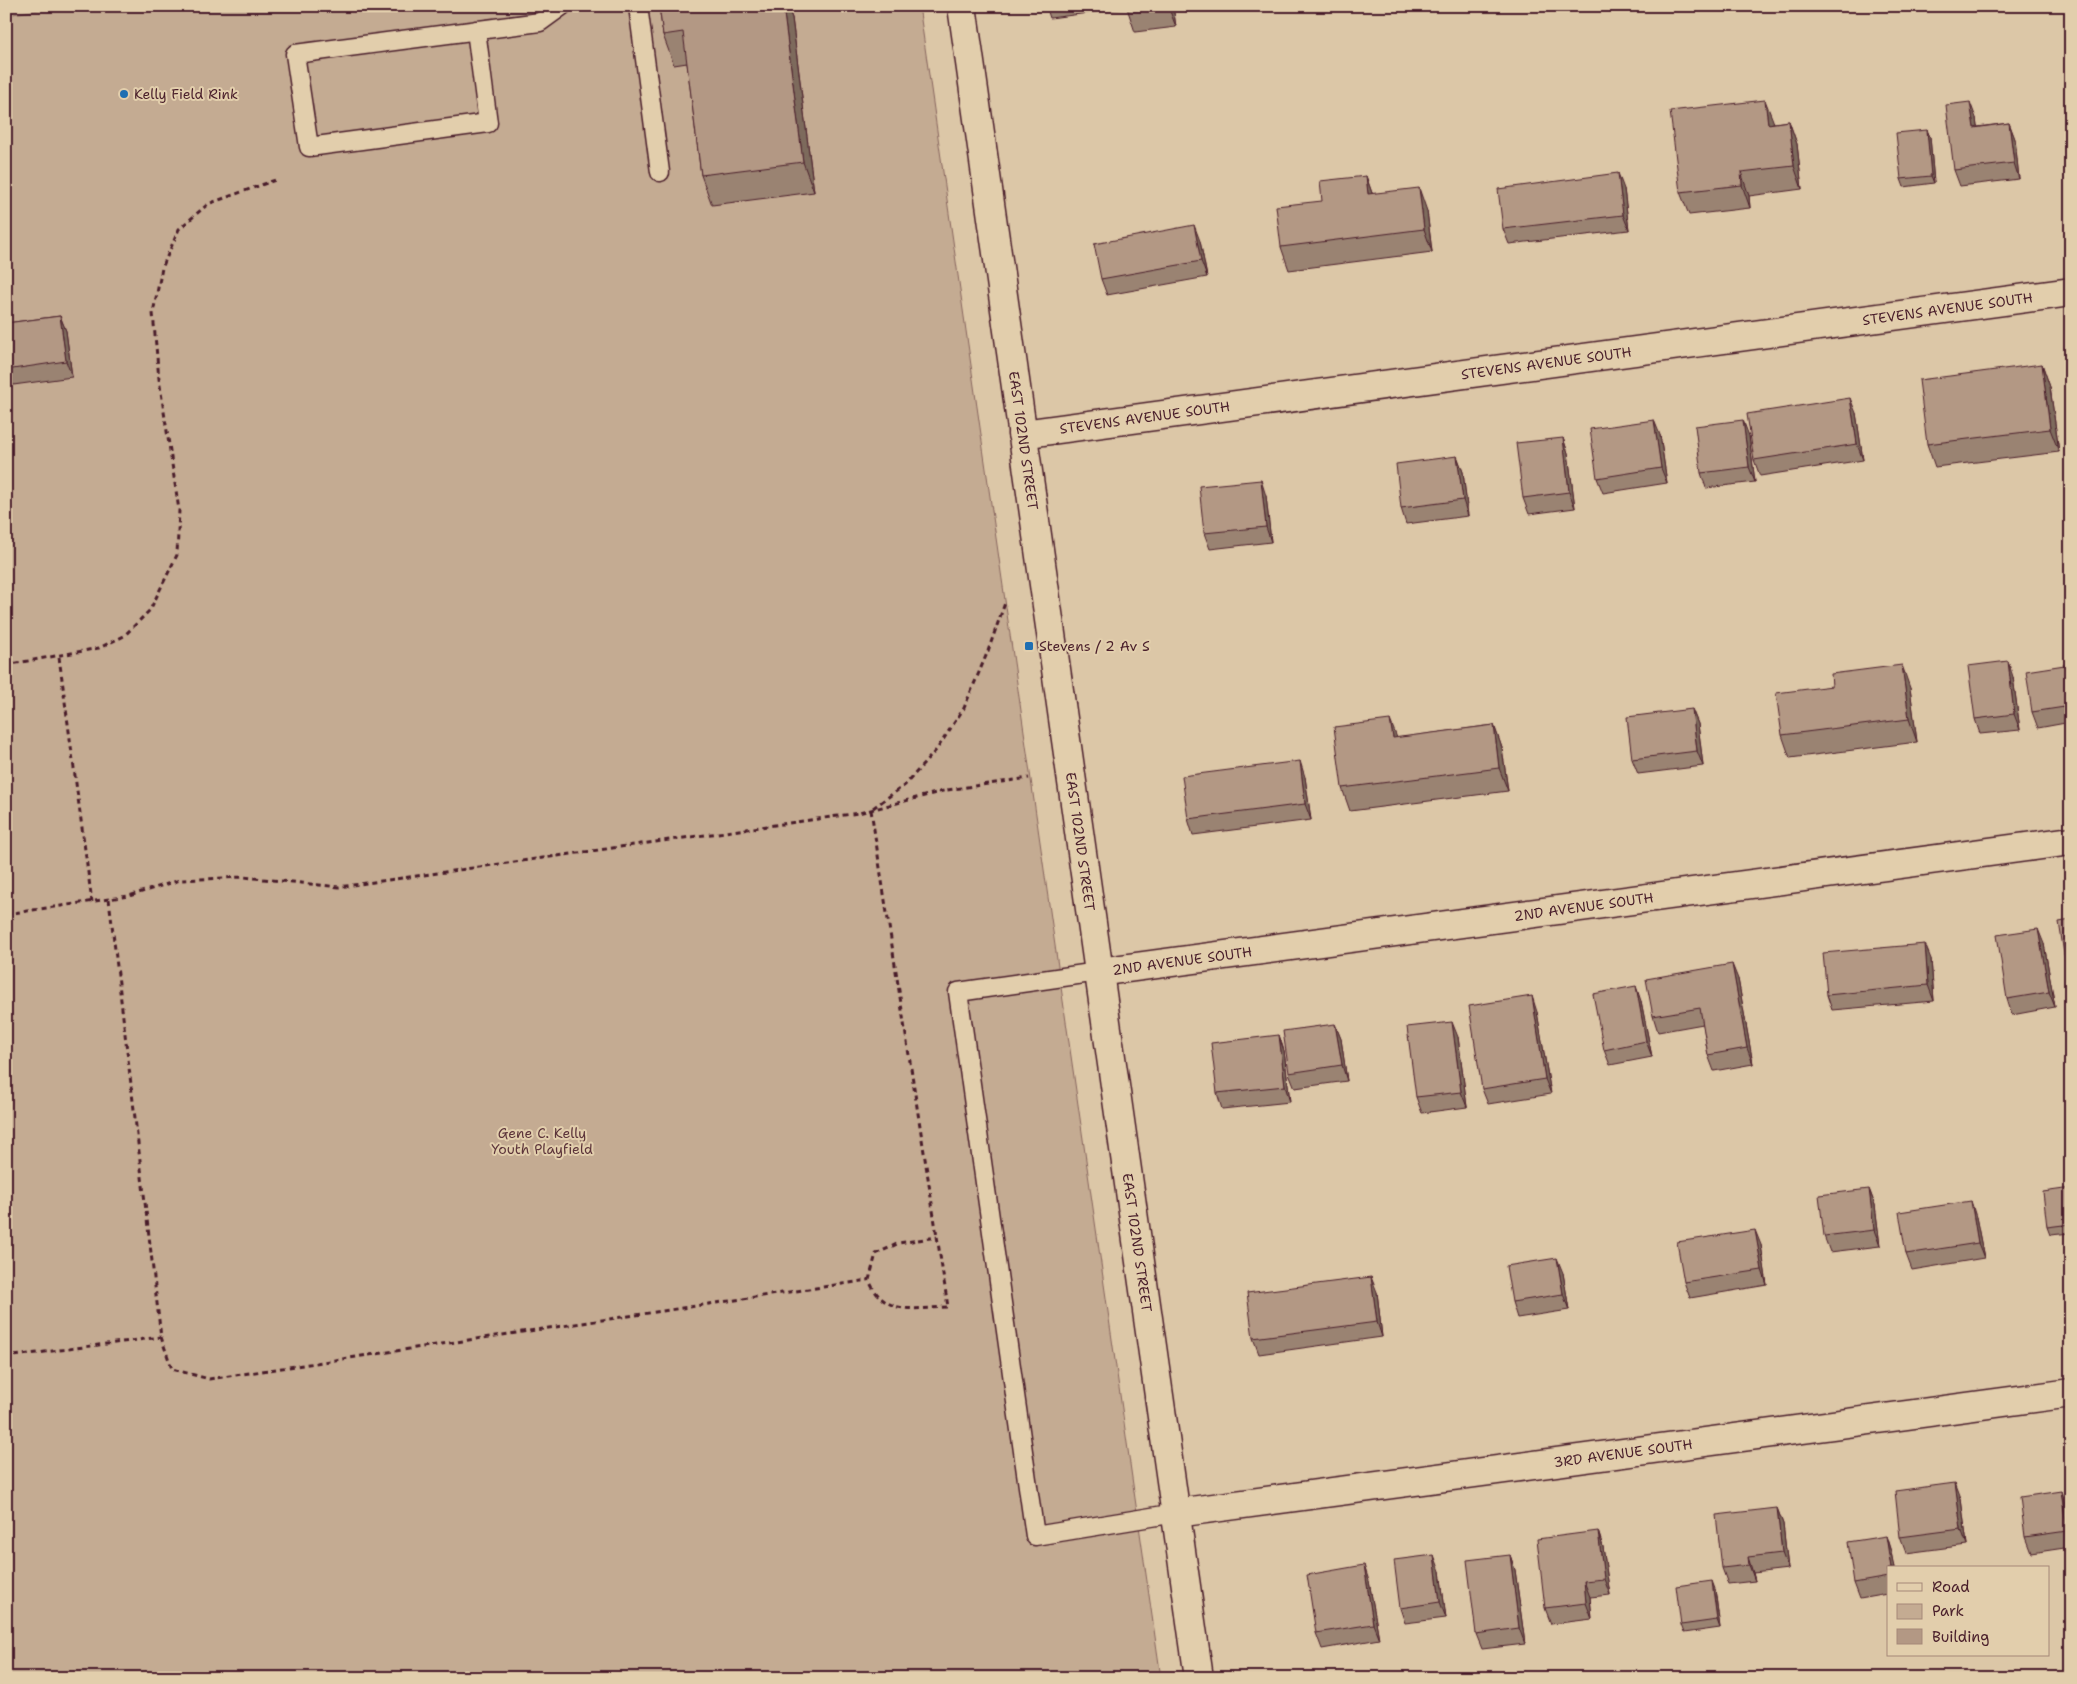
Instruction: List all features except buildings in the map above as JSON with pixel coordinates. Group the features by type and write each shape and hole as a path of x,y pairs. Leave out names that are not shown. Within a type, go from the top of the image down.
{"street":[{"name":"EAST 102ND STREET","path":"962,6 1199,1678"},
{"name":"STEVENS AVENUE SOUTH","path":"1022,434 2071,292"},
{"name":"2ND AVENUE SOUTH","path":"1098,972 2071,841"},
{"name":"3RD AVENUE SOUTH","path":"1176,1514 2071,1393"}],"lane":[{"path":"476,30 488,123 309,147 295,54 476,30 540,22 562,6"},
{"path":"638,6 660,172"},
{"path":"1098,972 958,992 1035,1536 1176,1514"}],"path":[{"path":"6,664 59,657 99,648 124,636 150,610 177,555 179,510 159,379 152,313 162,268 179,229 208,204 278,179"},
{"path":"871,810 905,785 942,741 964,708 988,651 1005,603"},
{"path":"59,657 92,902"},
{"path":"6,914 128,896 180,880 244,877 339,887 851,814 946,790 1029,778"},
{"path":"871,810 948,1307 892,1307 879,1296 869,1280 876,1254 899,1243 937,1237"},
{"path":"109,899 161,1337 172,1369 209,1379 869,1280"},
{"path":"6,1357 161,1337"}],"green space":[{"name":"Gene C. Kelly Youth Playfield","path":"66,6 919,6 1161,1678 6,1678 6,15"}],"place":[{"name":"Kelly Field Rink","path":"124,94"},
{"name":"Stevens / 2 Av S","path":"1029,646"}]}
